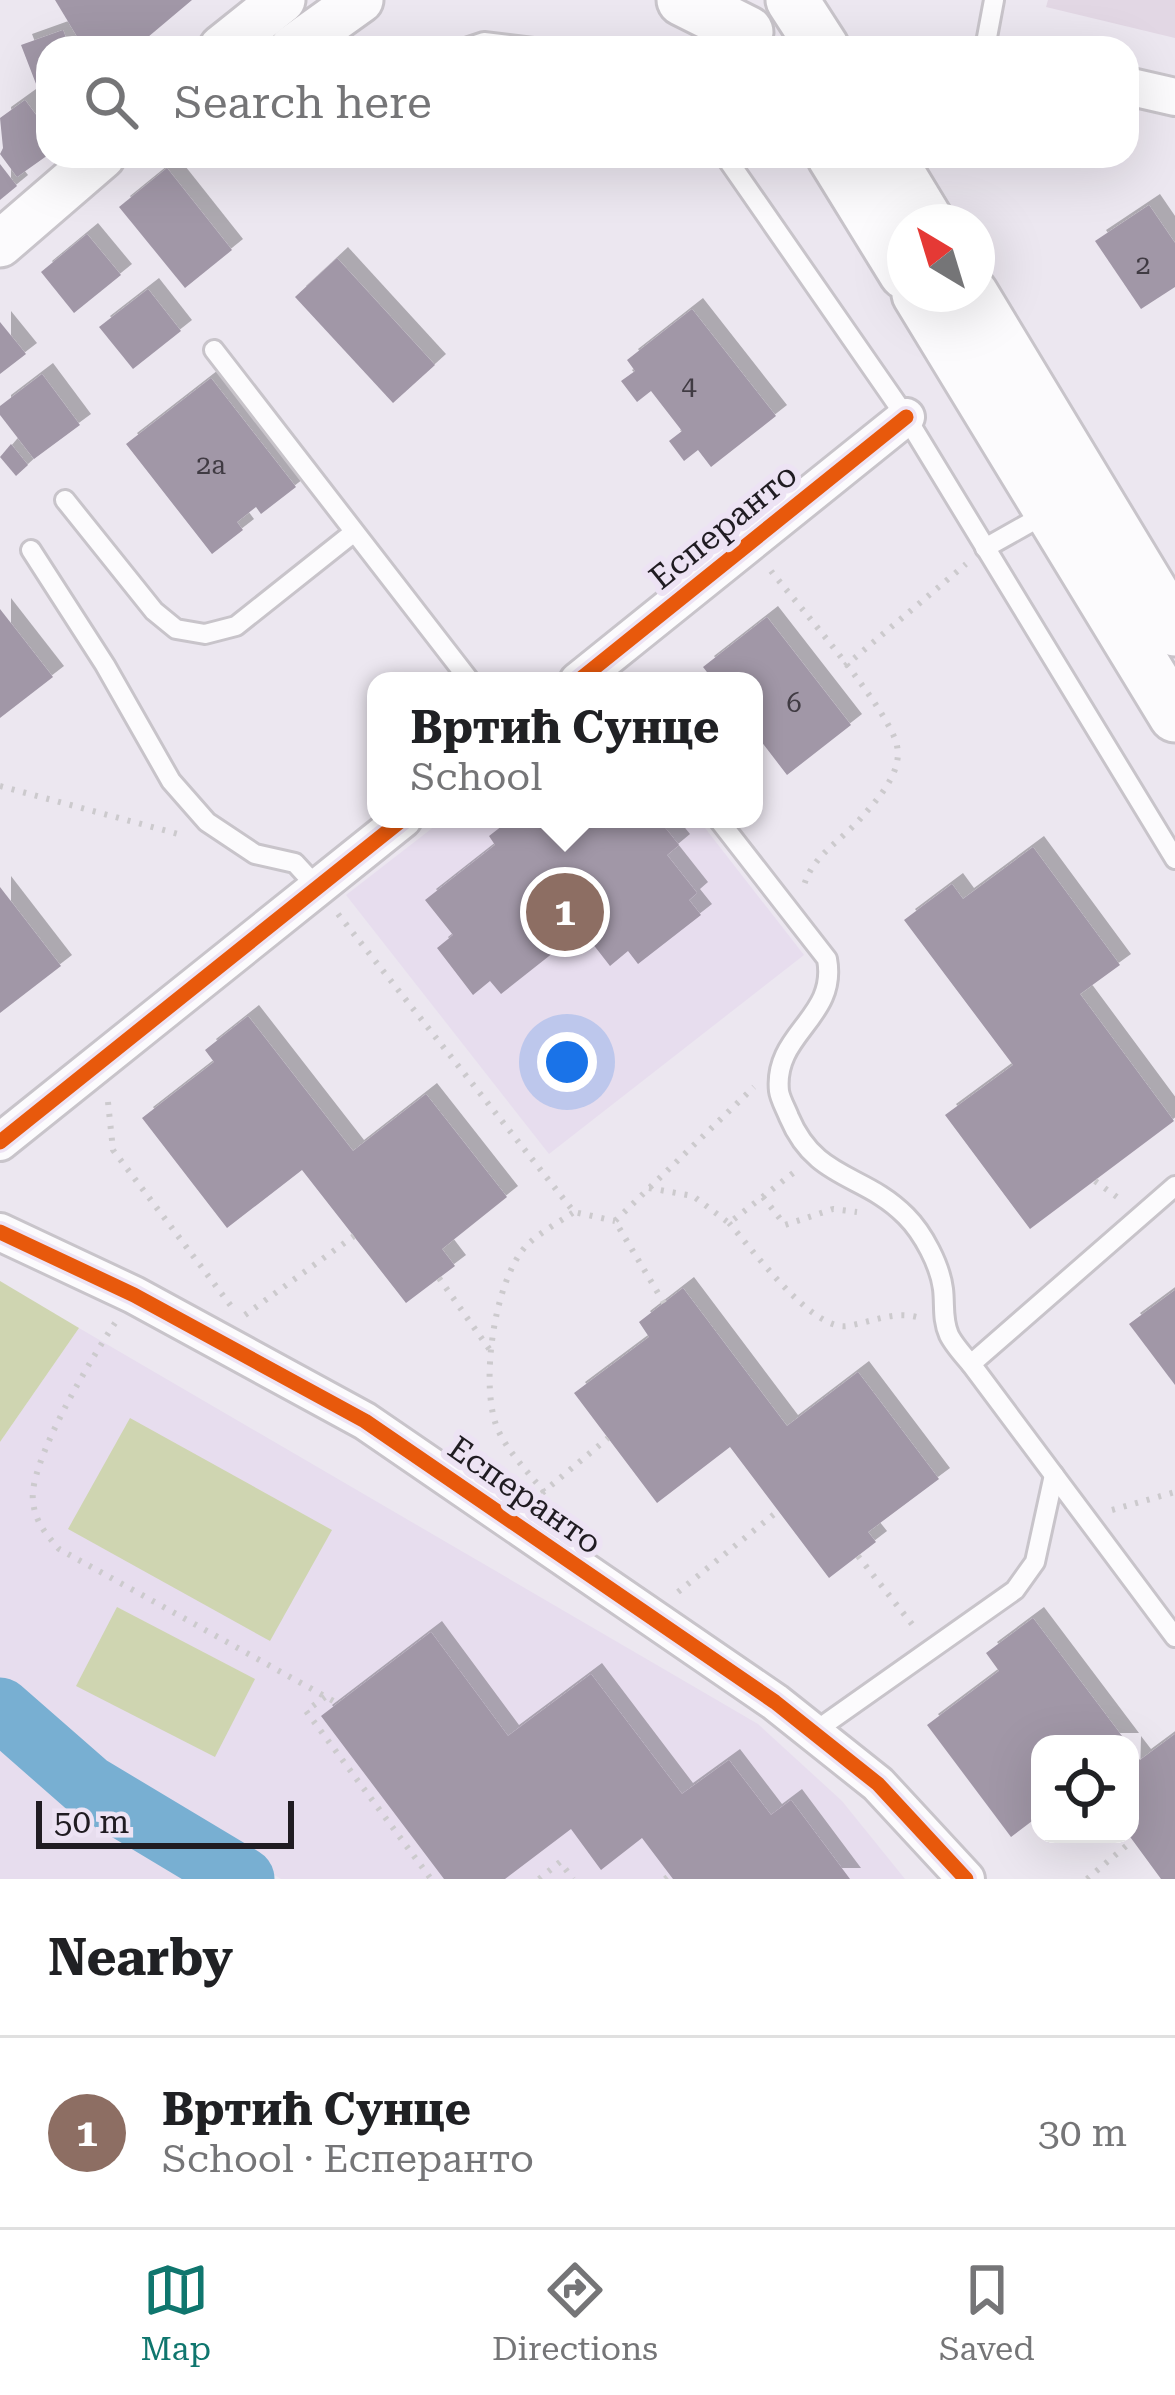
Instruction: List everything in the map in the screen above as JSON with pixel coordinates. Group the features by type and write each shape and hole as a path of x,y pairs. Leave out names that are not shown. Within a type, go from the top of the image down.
{"main road":[{"path":"683,0 742,27"},
{"path":"840,168 887,244"},
{"path":"895,168 917,204"},
{"path":"929,312 1175,716"},
{"path":"983,312 1175,630"}],"street":[{"path":"237,36 282,0"},
{"path":"310,36 360,0"},
{"path":"1139,89 1175,97"},
{"path":"0,244 88,168"},
{"name":"Есперанто","path":"601,672 905,417"},
{"path":"0,1142 392,828"},
{"name":"Есперанто","path":"0,1232 134,1295 365,1421 775,1702 892,1798 966,1879"}],"lane":[{"path":"987,36 994,0"},
{"path":"733,168 905,417 1175,859"},
{"path":"214,350 463,672"},
{"path":"65,500 154,611 176,629 205,634 236,626 353,533"},
{"path":"985,548 1051,511"},
{"path":"31,550 105,665 171,781 207,822 255,854 296,863 317,887"},
{"path":"725,828 827,959 831,982 823,1002 782,1060 779,1093 794,1129 813,1157 906,1216 930,1252 943,1287 942,1314 950,1336 1175,1637"},
{"path":"970,1364 1175,1186"},
{"path":"812,1734 1016,1590 1035,1562 1054,1475"}],"path":[{"path":"751,544 885,718 898,747 895,773 860,820 808,868 800,928"},
{"path":"845,666 985,548"},
{"path":"0,786 187,836"},
{"path":"317,887 574,1212 615,1221 664,1303"},
{"path":"615,1221 782,1060"},
{"path":"110,1092 107,1112 112,1150 241,1318 354,1236"},
{"path":"729,1223 813,1157"},
{"path":"649,1188 693,1196 729,1223 818,1318 841,1328 907,1314 928,1320 950,1336"},
{"path":"763,1197 785,1226 833,1209 873,1215"},
{"path":"544,1492 499,1433 488,1399 492,1353 507,1279 526,1246 574,1212"},
{"path":"439,1278 492,1353"},
{"path":"134,1295 102,1342 34,1470 32,1498 39,1526 59,1549 337,1703"},
{"path":"507,1520 608,1438"},
{"path":"1085,1517 1175,1492"},
{"path":"647,1616 778,1511"},
{"path":"858,1556 932,1649"},
{"path":"325,1696 306,1711 431,1879"},
{"path":"1087,1879 1129,1843"},
{"path":"539,1879 560,1862 573,1879"}],"shaded area":[{"path":"1048,0 1175,0 1175,38 1046,7"},
{"path":"432,828 705,828 804,955 549,1154 346,895"},
{"path":"79,1328 758,1724 842,1801 905,1879 281,1879 105,1773 0,1685 0,1442"},
{"path":"0,1736 53,1793 193,1879 0,1879"}],"green space":[{"path":"0,1281 79,1328 0,1442"},
{"path":"130,1418 332,1530 270,1641 68,1529"},
{"path":"117,1607 255,1679 215,1757 76,1686"}],"building":[{"path":"55,0 192,0 149,36 77,36"},
{"path":"36,40 36,84 21,45"},
{"path":"25,100 36,115 36,164 17,177 0,154 0,118"},
{"path":"0,164 17,186 0,200"},
{"path":"167,168 232,250 185,288 119,207"},
{"path":"1149,205 1175,243 1175,287 1141,309 1095,241"},
{"path":"87,234 121,275 74,313 41,272"},
{"path":"337,258 435,365 393,403 295,297"},
{"path":"148,289 181,331 133,369 99,327"},
{"path":"692,309 776,416 711,467 698,450 684,461 669,441 682,431 651,391 637,402 621,381 635,371 627,360"},
{"path":"0,322 26,354 0,374"},
{"path":"42,374 80,425 34,459 0,415 0,406"},
{"path":"211,378 296,487 261,514 256,507 237,522 243,530 212,554 126,444"},
{"path":"11,444 28,465 16,476 0,457"},
{"path":"0,609 53,677 0,718"},
{"path":"767,617 851,725 787,775 763,744 763,672 707,672 703,667"},
{"path":"499,828 665,828 679,845 667,855 697,893 689,900 701,915 638,964 628,951 610,966 582,930 501,994 490,981 473,995 437,948 453,935 425,900 495,845 489,836"},
{"path":"1033,847 1120,965 1080,994 1174,1121 1030,1229 945,1115 1013,1065 904,920 952,884 963,899"},
{"path":"0,887 61,966 0,1013"},
{"path":"248,1016 353,1151 426,1094 507,1197 442,1249 455,1266 406,1303 302,1170 227,1228 142,1118 214,1062 205,1050"},
{"path":"683,1288 787,1426 858,1372 939,1479 868,1532 876,1542 829,1578 730,1447 657,1503 574,1393 649,1337 639,1322"},
{"path":"1175,1290 1175,1385 1129,1324"},
{"path":"1033,1618 1121,1735 1031,1735 1031,1822 1011,1837 927,1725 999,1671 986,1653"},
{"path":"431,1632 508,1736 591,1674 682,1794 729,1760 771,1815 791,1800 850,1879 673,1879 642,1838 601,1870 571,1829 505,1879 444,1879 321,1716"},
{"path":"1175,1734 1175,1879 1161,1879 1135,1843 1139,1843 1140,1760"}],"waterway":[{"path":"0,1709 88,1786 243,1879"}],"cycle path":[{"path":"589,672 906,417"},
{"path":"0,1142 392,828"},
{"path":"0,1232 134,1295 365,1421 775,1702 878,1784 966,1879"}],"place":[{"name":"Вртић Сунце","path":"565,912"}]}
